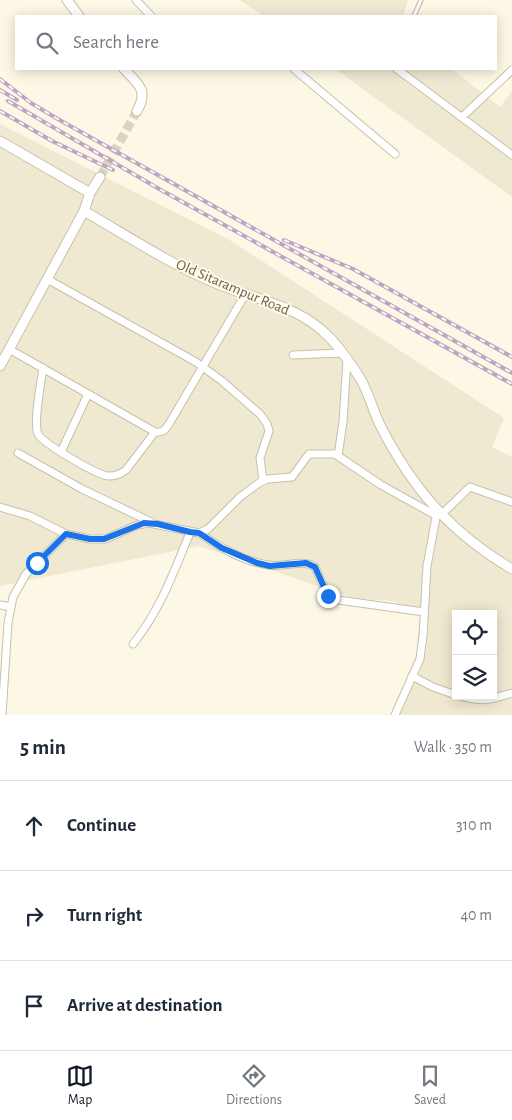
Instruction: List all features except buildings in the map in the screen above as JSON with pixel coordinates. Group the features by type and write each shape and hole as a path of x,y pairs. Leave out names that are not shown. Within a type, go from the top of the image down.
{"street":[{"path":"67,0 78,15"},
{"path":"136,0 150,15"},
{"path":"125,70 142,91 141,104 137,111"},
{"path":"295,70 395,154"},
{"path":"398,70 510,150"},
{"path":"462,117 512,70"},
{"path":"0,142 90,193"},
{"path":"0,366 84,211 90,193 100,177"},
{"name":"Old Sitarampur Road","path":"84,211 214,283 272,302 298,315 327,335 360,379 380,425 403,467 439,514 468,540 512,569"},
{"path":"48,279 204,367 260,414 267,424 269,431 260,458 263,481"},
{"path":"9,349 155,432 160,433 164,430 204,367 246,293"},
{"path":"293,355 345,357 343,422 338,456"},
{"path":"43,368 36,423 37,434 42,440 61,452 103,475 120,475 155,432"},
{"path":"61,452 88,394"},
{"path":"18,453 82,489 152,523 199,533 222,548 257,563 270,566 311,564 315,567 328,596 336,600 424,612"},
{"path":"199,533 208,529 240,498 263,481 292,477 309,454 332,454 338,456 397,494 439,514"},
{"path":"395,715 420,659 427,566 439,514 470,486 512,502"},
{"path":"0,507 30,516 66,534 90,539 104,539 138,525 152,523"},
{"path":"133,644 148,626 163,600 190,532"},
{"path":"2,715 2,681 11,607 16,590 26,574 66,534"},
{"path":"0,605 11,607"},
{"path":"412,676 433,687 452,694"},
{"path":"497,698 512,694"},
{"path":"473,700 487,700"}],"lane":[{"path":"414,15 422,0"}],"shaded area":[{"path":"240,0 408,0 403,15 262,15"},
{"path":"336,70 453,70 500,107 512,91 512,197"},
{"path":"0,124 228,239 504,418 492,447 512,457 512,715 390,715 416,655 420,616 394,601 356,599 199,546 0,586"}],"tunnel":[{"path":"100,177 137,111"}],"railway":[{"path":"0,79 31,103 56,118 512,373"},
{"path":"0,90 17,100"},
{"path":"8,101 161,190 512,384"},
{"path":"0,111 52,141 113,170"},
{"path":"284,240 353,269 512,357"}],"route":[{"path":"37,563 66,534 98,540 111,537 144,523 158,524 199,533 222,548 257,563 270,566 311,564 315,567 328,596"}]}
